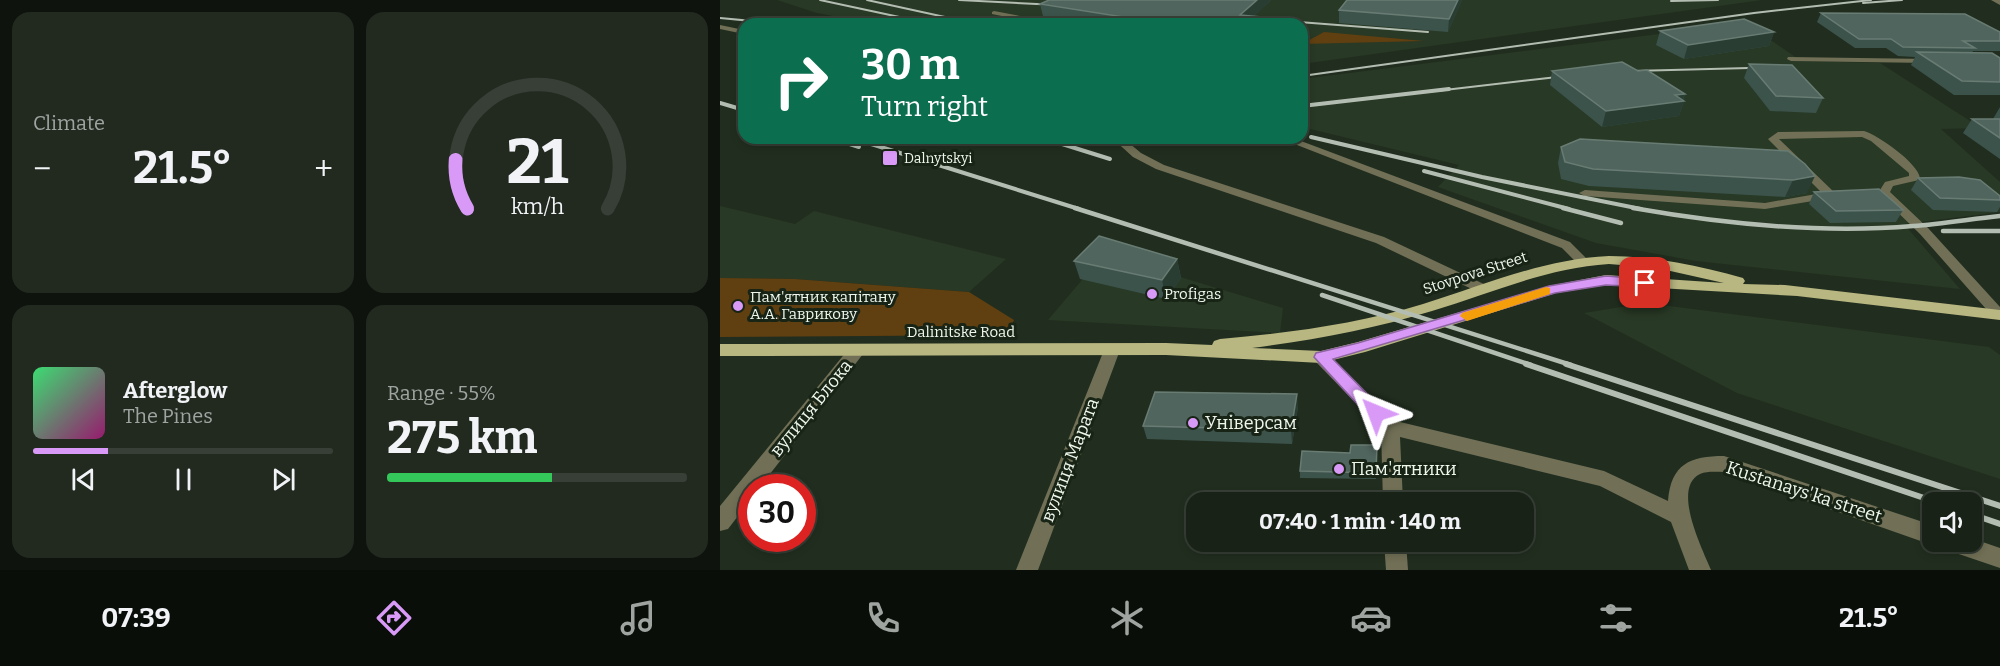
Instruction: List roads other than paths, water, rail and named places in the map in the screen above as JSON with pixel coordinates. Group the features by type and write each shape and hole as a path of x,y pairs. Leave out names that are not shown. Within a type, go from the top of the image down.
{"main road":[{"name":"Stovpova Street","path":"1166,350 1291,339 1399,315 1544,270 1584,262 1631,261 1795,292"},
{"name":"Stovpova Street","path":"1166,350 1322,357 1554,289 1606,280 1795,292 1999,315"},
{"name":"Dalinitske Road","path":"720,350 1166,350"}],"street":[{"name":"вулиця Блока","path":"720,522 856,350"},
{"name":"вулиця Марата","path":"1027,570 1112,350"},
{"path":"1322,357 1390,427 1604,479 1679,516"},
{"path":"1390,427 1393,492"},
{"name":"Kustanays'ka street","path":"1700,570 1679,516 1678,496 1681,479 1692,467 1706,463 1724,464 1922,532"},
{"path":"1396,552 1397,570"},
{"path":"1982,552 2000,558"}],"lane":[{"path":"1994,0 2000,3"},
{"path":"994,13 1021,18"},
{"path":"720,27 738,31"},
{"path":"1791,59 1946,61"},
{"path":"1842,194 1773,139 1778,135 1850,133 1875,139 1914,172 1915,178 1889,184 1884,193"},
{"path":"1124,144 1137,155 1160,166 1210,185 1329,221 1380,240 1483,290"},
{"path":"1300,144 1566,244 1584,262"},
{"path":"1585,193 1765,206 1842,194 1884,193 1924,231 1999,315"}],"railway":[{"path":"820,0 904,18"},
{"path":"867,0 950,18"},
{"path":"959,0 1057,5"},
{"path":"1671,1 1718,0"},
{"path":"1308,75 1754,13 1871,0"},
{"path":"1863,3 1902,0"},
{"path":"720,18 738,20"},
{"path":"1308,23 1428,32"},
{"path":"1632,71 1749,68"},
{"path":"1436,91 1566,76"},
{"path":"1308,105 1449,89"},
{"path":"720,103 738,108"},
{"path":"1311,137 1482,177 1641,209"},
{"path":"850,144 859,147"},
{"path":"871,144 1079,209"},
{"path":"1062,144 1110,159"},
{"path":"1424,171 1569,209"},
{"path":"1075,208 1571,365"},
{"path":"1563,208 1621,223"},
{"path":"1633,208 1737,223 1843,229 1924,225 2000,216"},
{"path":"1943,231 2000,231"},
{"path":"1322,295 1531,365"},
{"path":"1526,364 1922,497"},
{"path":"1566,364 2000,506"},
{"path":"1982,518 2000,524"}],"place":[{"name":"Dalnytskyi","path":"890,158"},
{"name":"Profigas","path":"1152,294"},
{"name":"Пам'ятник капітану А.А. Гаврикову","path":"738,306"},
{"name":"Універсам","path":"1193,423"},
{"name":"Пам'ятники","path":"1339,469"}]}
